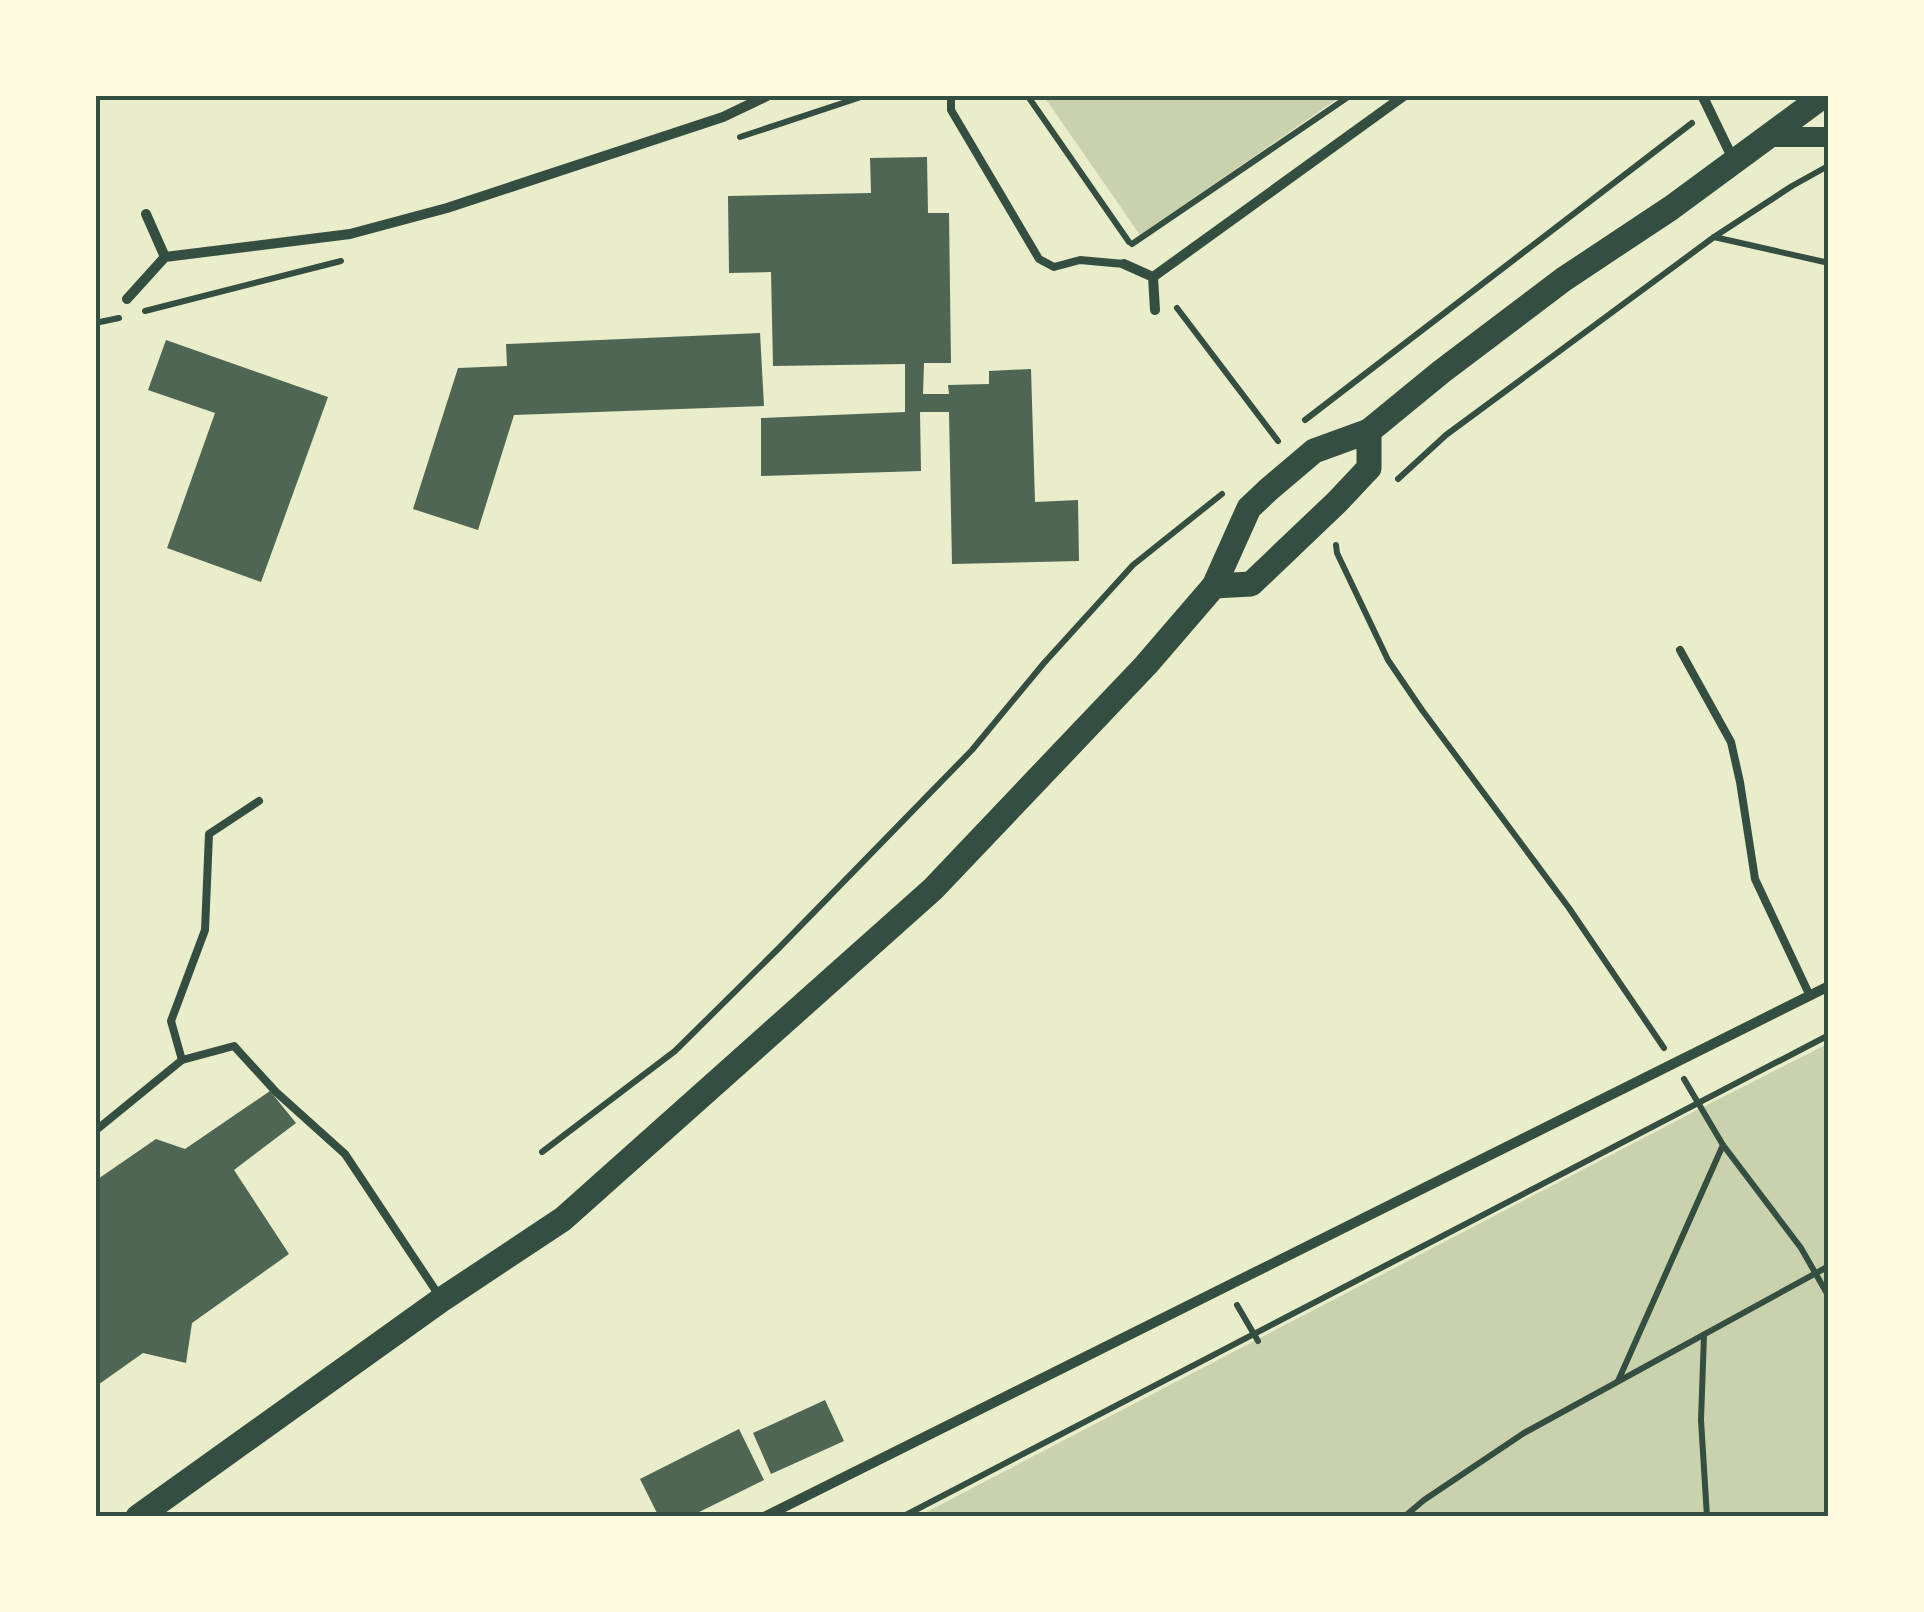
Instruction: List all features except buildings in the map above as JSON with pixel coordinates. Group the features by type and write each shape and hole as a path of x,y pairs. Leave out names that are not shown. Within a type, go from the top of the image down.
{"main road":[{"path":"138,1517 441,1300 563,1219 933,889 1146,666 1214,586 1249,508 1314,451 1369,431 1550,289 1671,208 1823,97"},
{"path":"1769,137 1829,137"},
{"path":"1214,586 1251,584 1337,502 1369,468 1369,431"}],"street":[{"path":"126,299 165,257 350,234 447,208 723,117 769,95"},
{"path":"1153,277 1405,95"},
{"path":"1702,95 1734,160"},
{"path":"146,214 165,257"},
{"path":"1124,264 1153,277"},
{"path":"1153,277 1154,310"},
{"path":"764,1517 1829,986"}],"lane":[{"path":"950,95 952,110 1039,259 1054,268 1080,260 1124,264"},
{"path":"1680,650 1731,742 1756,879 1810,996"},
{"path":"182,1060 170,1021 205,930 209,834 258,801"},
{"path":"95,1131 182,1060 234,1046 276,1092 345,1154 441,1300"}],"path":[{"path":"1130,245 1351,95"},
{"path":"1294,428 1709,110"},
{"path":"1392,484 1446,436 1714,237 1829,166"},
{"path":"1714,237 1829,263"},
{"path":"542,1152 674,1051 972,750 1044,663 1133,566 1236,483"},
{"path":"1342,531 1336,543 1337,554 1388,660 1569,908 1662,1044"},
{"path":"902,1517 1256,1338 1829,1035"},
{"path":"1683,1077 1723,1145 1800,1248 1829,1297"},
{"path":"1618,1382 1723,1145"},
{"path":"1404,1517 1524,1433 1829,1266"},
{"path":"1226,1287 1256,1338"},
{"path":"1704,1335 1701,1420 1708,1517"}],"green space":[{"path":"1043,95 1343,95 1140,235"},
{"path":"1829,1043 1829,1517 917,1517 1701,1108"}]}
